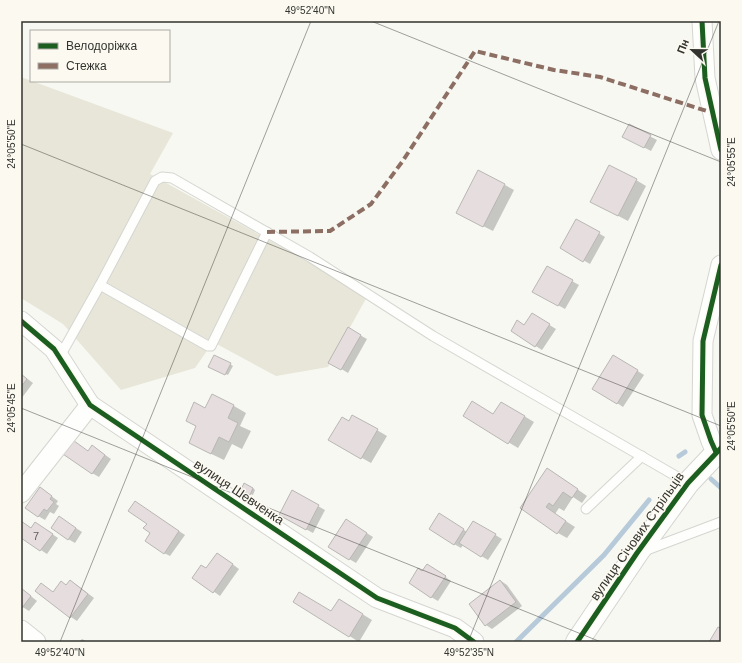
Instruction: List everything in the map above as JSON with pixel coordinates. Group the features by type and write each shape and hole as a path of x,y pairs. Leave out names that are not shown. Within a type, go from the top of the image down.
{"street":[{"path":"702,21 705,78 721,150"},
{"path":"719,450 711,441 702,415 703,341 721,265"},
{"name":"вулиця Шевченка","path":"21,321 54,349 90,405 377,598 455,628 474,642"},
{"path":"21,492 90,405"},
{"name":"вулиця Січових Стрільців","path":"577,642 637,553 688,483 719,450"},
{"path":"21,630 36,642"}],"lane":[{"path":"59,358 100,285 155,181 162,177 172,178 310,257 433,336 688,483"},
{"path":"100,285 208,346 211,346 267,232"},
{"path":"586,509 642,456"},
{"path":"637,553 721,522"}],"shaded area":[{"path":"21,77 30,80 30,82 35,82 173,133 150,174 368,295 328,367 276,376 213,342 195,368 121,390 63,324 21,298"}],"building":[{"path":"629,124 651,135 644,148 622,137"},
{"path":"609,165 637,179 618,216 590,202"},
{"path":"478,170 505,184 483,227 456,213"},
{"path":"576,219 600,232 583,262 560,248"},
{"path":"547,266 573,280 558,306 532,292"},
{"path":"532,313 550,324 535,347 511,331 517,320 524,325"},
{"path":"348,327 361,335 341,370 328,363"},
{"path":"214,355 231,363 225,375 208,367"},
{"path":"613,355 638,370 617,404 592,389"},
{"path":"21,374 27,379 21,387"},
{"path":"212,394 234,405 228,418 238,423 229,442 219,437 211,454 189,443 196,426 186,421 194,402 205,408"},
{"path":"472,401 493,414 501,402 525,416 508,444 463,416"},
{"path":"352,415 378,429 361,459 328,440 342,417 349,421"},
{"path":"70,438 88,451 92,445 105,455 92,474 60,452"},
{"path":"547,468 578,489 572,498 563,492 553,506 549,503 546,507 566,521 557,534 520,508"},
{"path":"244,483 253,488 250,495 241,490"},
{"path":"40,487 52,496 50,499 54,502 47,511 44,509 38,517 25,508"},
{"path":"292,490 319,505 306,530 279,515"},
{"path":"135,501 179,531 164,554 145,541 150,533 143,528 147,524 128,511"},
{"path":"439,513 464,529 454,545 429,529"},
{"path":"59,516 76,528 68,540 51,528"},
{"path":"346,519 367,533 349,560 328,547"},
{"path":"21,521 31,528 35,522 53,534 40,551 21,538"},
{"path":"473,521 496,534 481,557 459,543"},
{"path":"217,553 233,564 213,593 192,578 201,565 206,568"},
{"path":"427,564 446,576 431,598 409,583 418,568 422,571"},
{"path":"70,580 88,594 70,618 35,591 41,583 53,592 61,581 66,585"},
{"path":"500,580 516,602 485,626 469,604"},
{"path":"21,588 31,596 22,608 21,607"},
{"path":"299,592 331,611 339,599 363,614 349,637 293,602"},
{"path":"718,627 721,628 721,642 709,642"}],"waterway":[{"path":"679,456 685,452"},
{"path":"711,479 721,488"},
{"path":"516,642 604,555 649,500"}],"marked path":[{"path":"267,232 330,231 371,204 402,162 475,51 554,70 600,77 713,113"}],"cycle path":[{"path":"702,21 705,78 721,150"},
{"path":"716,452 702,415 703,341 721,265"},
{"path":"21,321 54,349 90,405 377,598 455,628 474,642"},
{"path":"577,642 637,553 688,483 721,448"}]}
